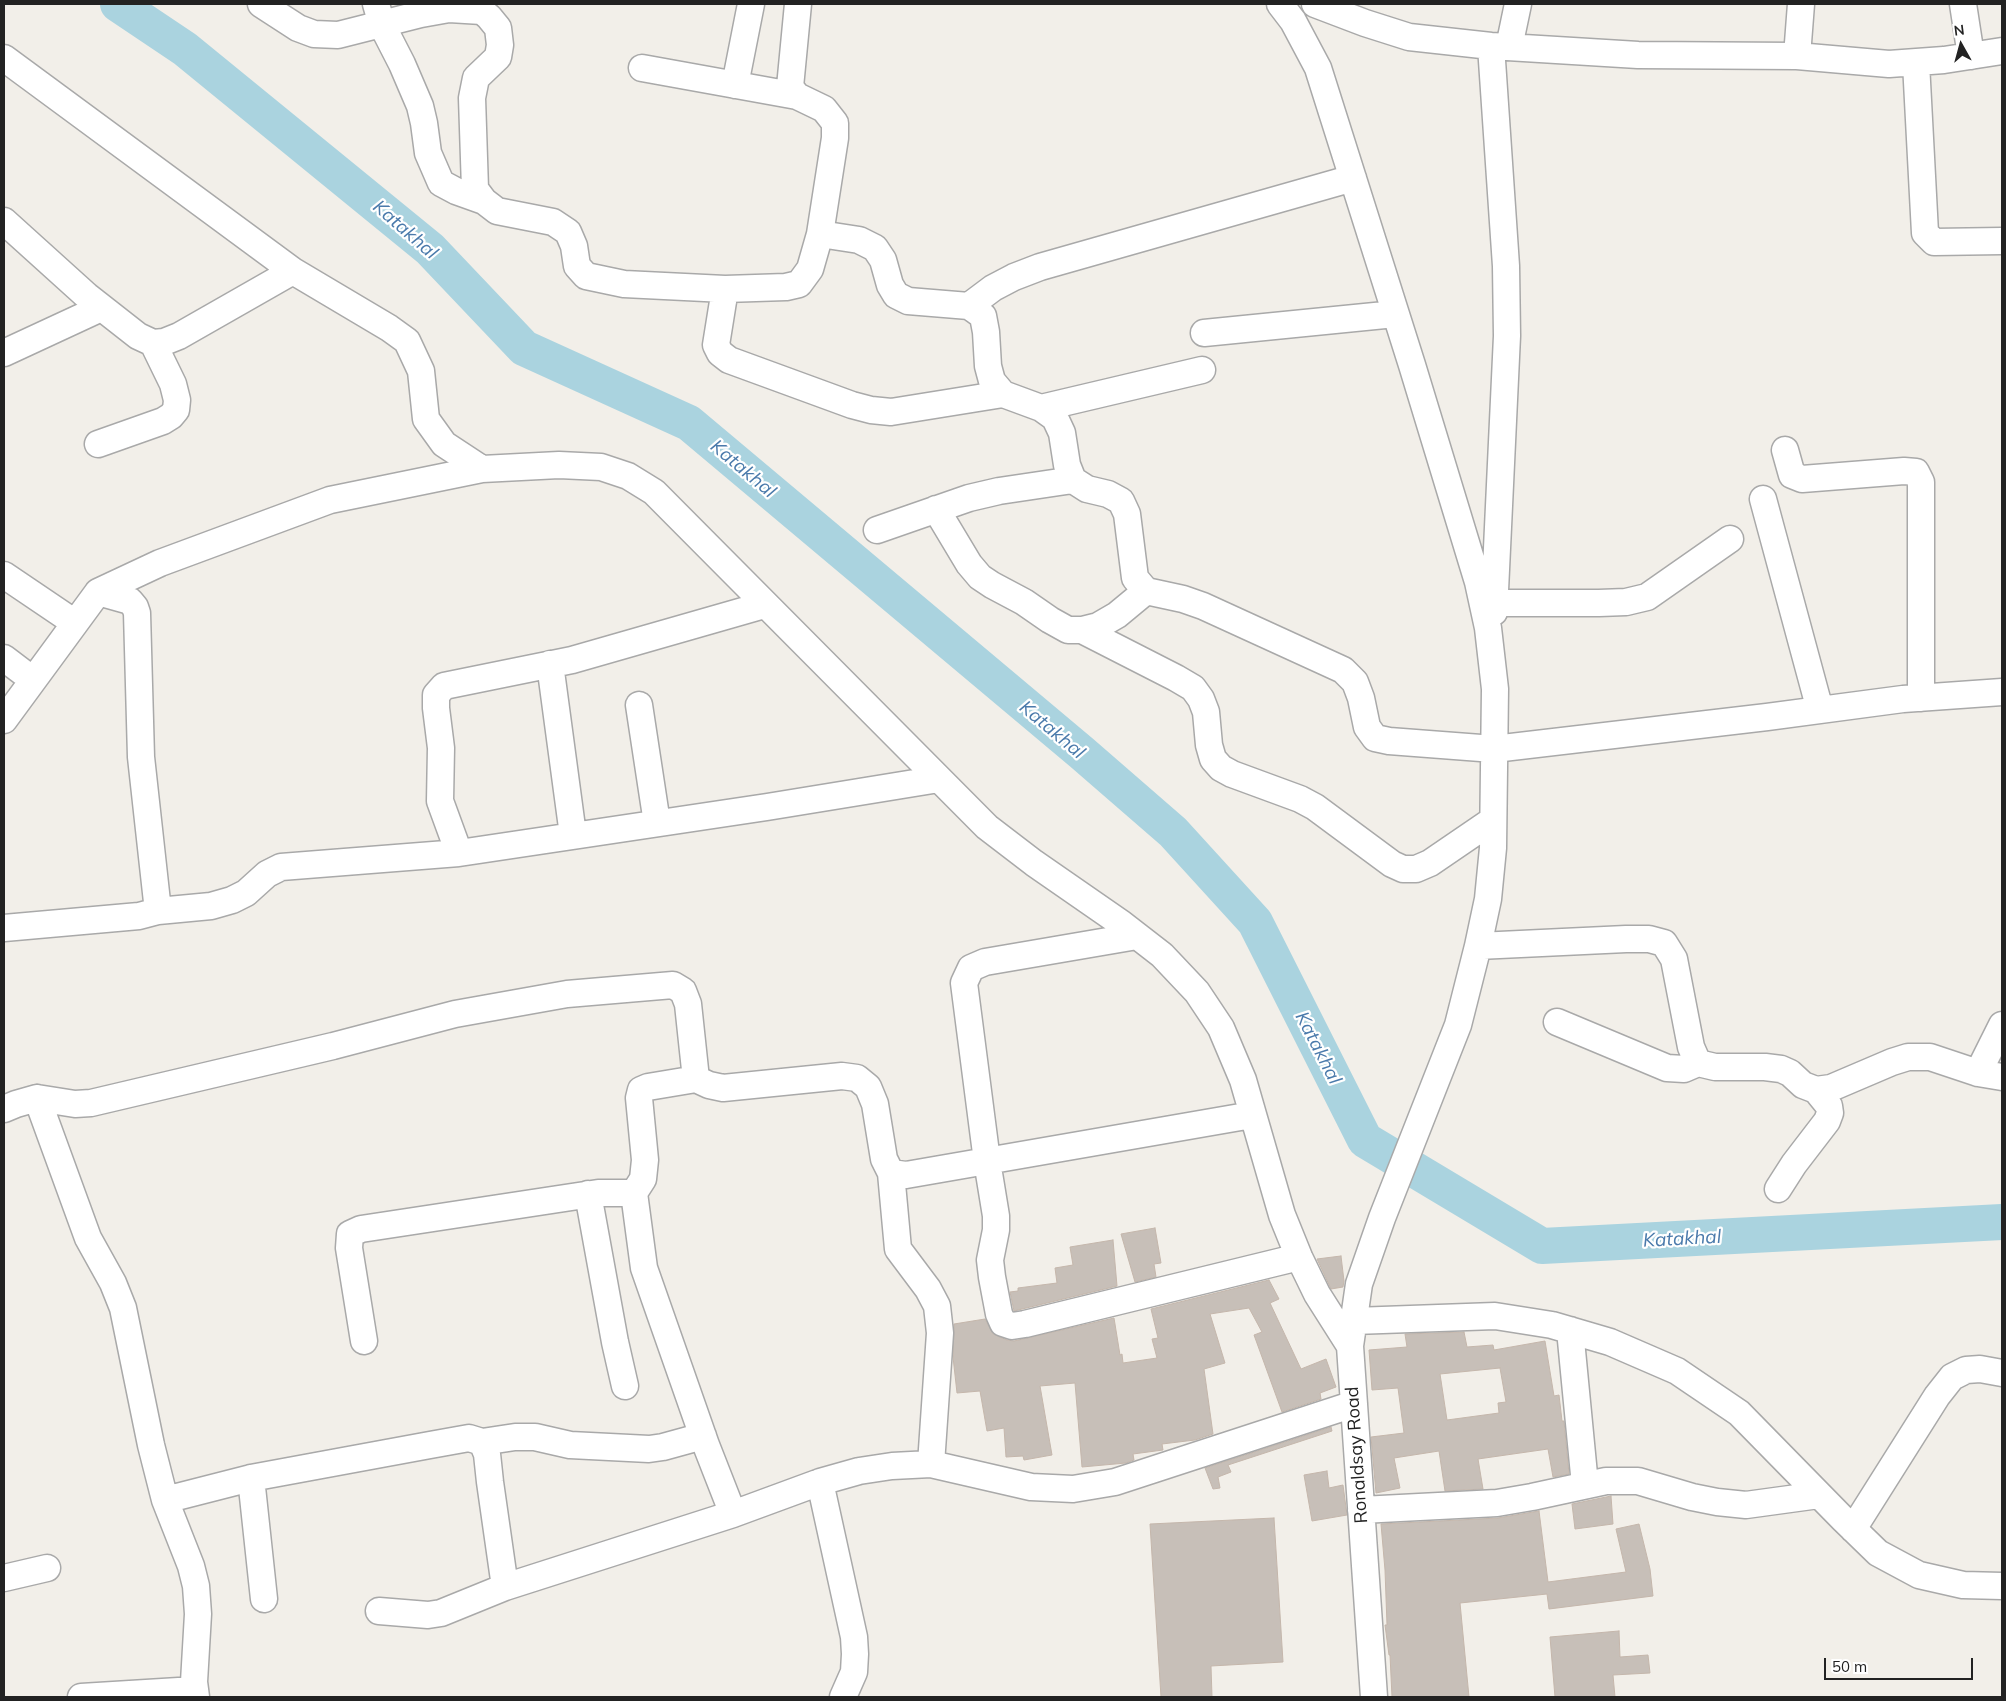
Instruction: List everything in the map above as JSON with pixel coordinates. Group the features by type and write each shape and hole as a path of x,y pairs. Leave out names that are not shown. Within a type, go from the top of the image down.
{"street":[{"path":"261,4 298,28 314,34 338,36 379,14 421,14 449,9 470,9 489,16 498,28 500,46 498,57 476,78 472,98 474,189 484,202"},
{"path":"735,85 751,4"},
{"path":"796,96 790,87 790,76 798,4"},
{"path":"1280,4 1293,21 1318,68 1478,582 1488,628 1492,659"},
{"path":"1315,4 1409,37 1500,46 1638,55 1797,56 1889,64 1916,63 2002,51"},
{"path":"1492,659 1507,336 1500,46 1518,4"},
{"path":"1797,56 1802,4"},
{"path":"1962,4 1971,56"},
{"path":"379,14 420,106 428,154 441,183 484,202 497,211 553,222 568,232 574,246 577,266 586,276 602,281 624,284 725,289 786,287 800,284 810,269 820,234 835,138 835,123 824,109 796,96 642,68"},
{"path":"4,58 293,271 390,328 407,341 422,381 426,419 444,444 482,470"},
{"path":"1916,63 1925,233 1934,242 2002,241"},
{"path":"969,306 993,288 1040,267 1353,178"},
{"path":"4,221 102,308 138,336 153,342 164,342 179,336 293,271"},
{"path":"820,234 859,240 875,248 883,260 890,285 896,295 908,301 969,306 983,316 988,366 992,381 1002,394"},
{"path":"725,289 716,345 720,353 729,360 852,405 871,410 900,411 1002,394 1041,408 1055,418 1062,433 1067,465 1073,480 1087,489 1108,494 1121,501 1127,514 1135,578 1146,592 1183,599 1203,606 1343,670 1355,682 1361,698 1367,727 1375,738 1389,741 1494,749 1921,698 2002,692"},
{"path":"4,353 102,308"},
{"path":"1204,333 1395,314"},
{"path":"98,444 163,421 176,410 177,400 173,384 153,342"},
{"path":"1041,408 1202,370"},
{"path":"1785,450 1792,476 1802,479 1904,471 1916,472 1921,482 1921,698"},
{"path":"4,720 98,592 160,564 330,500 482,470 567,465 601,467 628,476 654,492 764,605 987,827 1162,955 1197,992 1222,1028 1243,1080 1282,1215 1299,1258 1317,1294 1350,1346"},
{"path":"877,530 969,498 1073,480"},
{"path":"1764,499 1820,710"},
{"path":"936,510 969,564 980,577 992,586 1024,602 1068,630 1082,630 1098,626 1117,615 1146,592"},
{"path":"1494,603 1626,602 1647,597 1730,539"},
{"path":"4,576 75,623"},
{"path":"98,592 130,601 136,607 141,757 158,911"},
{"path":"459,853 440,801 441,748 436,695 444,686 550,664 663,635 764,605"},
{"path":"1082,630 1193,688 1201,699 1206,712 1209,745 1213,759 1221,768 1232,774 1300,799 1392,864 1403,869 1416,869 1430,863 1493,820"},
{"path":"4,658 33,680"},
{"name":"Ronaldsay Road","path":"1374,1697 1350,1346 1359,1284 1382,1218 1458,1025 1488,899 1493,848 1495,689 1492,659"},
{"path":"550,664 574,835"},
{"path":"639,705 657,823"},
{"path":"4,928 139,916 158,911 211,906 232,900 246,892 267,874 281,867 459,853 940,779"},
{"path":"1137,936 984,962 971,968 964,983 996,1216 996,1230 990,1260 999,1314 1004,1323 1012,1326 1299,1258"},
{"path":"1478,946 1626,939 1649,939 1664,943 1674,959 1691,1047 1698,1063"},
{"path":"4,1109 37,1098 75,1104 92,1103 334,1046 455,1014 567,994 673,985 683,990 688,1004 696,1079"},
{"path":"1557,1022 1667,1068 1684,1069 1698,1063 1715,1067 1781,1068 1790,1073 1803,1086 1816,1090 1831,1088 1908,1057 1930,1057 1990,1075 2002,1025"},
{"path":"733,1514 644,1268 634,1193 644,1179 645,1160 639,1098 641,1090 648,1087 696,1079 709,1085 723,1088 842,1076 857,1078 868,1087 875,1104 884,1159 891,1173 898,1249 928,1289 937,1306 940,1333 932,1464"},
{"path":"1778,1189 1794,1164 1827,1121 1830,1113 1829,1106 1816,1090"},
{"path":"37,1098 88,1238 113,1283 123,1308 151,1445 165,1500 192,1566 196,1586 198,1614 195,1694 81,1697"},
{"path":"891,1173 906,1175 1252,1115"},
{"path":"364,1341 349,1248 350,1234 361,1229 588,1194 634,1193"},
{"path":"588,1194 625,1386"},
{"path":"1354,1321 1495,1316 1552,1325 1610,1342 1677,1371 1739,1413 1852,1529 1878,1553 1919,1576 1963,1585 2002,1586"},
{"path":"1570,1330 1585,1485"},
{"path":"1852,1529 1937,1396 1952,1377 1966,1370 1980,1369 2002,1373"},
{"path":"379,1611 428,1615 441,1612 504,1587 733,1514 820,1482 859,1471 892,1466 932,1464 1031,1487 1073,1489 1115,1482 1354,1404"},
{"path":"165,1500 251,1478 470,1438 482,1442 515,1436 535,1437 570,1445 649,1449 704,1436"},
{"path":"482,1442 487,1454 504,1587"},
{"path":"251,1478 264,1599"},
{"path":"1361,1510 1497,1502 1532,1497 1606,1481 1638,1481 1692,1497 1746,1505 1819,1495"},
{"path":"820,1482 854,1637 854,1672 843,1697"},
{"path":"4,1578 47,1568"}],"building":[{"path":"1155,1228 1161,1263 1154,1264 1156,1277 1135,1282 1121,1234"},
{"path":"1113,1240 1117,1286 1014,1311 1010,1292 1018,1291 1018,1288 1057,1283 1055,1268 1073,1265 1070,1247"},
{"path":"1341,1256 1343,1287 1331,1289 1317,1259"},
{"path":"1269,1280 1279,1299 1270,1303 1301,1369 1326,1359 1336,1387 1320,1393 1321,1399 1282,1412 1254,1335 1262,1332 1249,1308 1210,1314 1225,1363 1204,1369 1213,1434 1195,1440 1162,1444 1163,1450 1133,1454 1134,1460 1126,1463 1082,1467 1075,1383 1040,1386 1052,1455 1024,1460 1023,1456 1006,1457 1004,1428 987,1431 980,1391 957,1393 953,1357 954,1324 985,1319 993,1334 1014,1341 1114,1318 1123,1363 1157,1358 1152,1339 1158,1338 1151,1309"},
{"path":"1464,1332 1467,1347 1493,1345 1494,1350 1545,1341 1554,1396 1559,1395 1562,1421 1564,1421 1569,1474 1553,1477 1548,1449 1478,1459 1483,1489 1445,1491 1439,1451 1394,1458 1400,1488 1376,1493 1371,1437 1404,1433 1398,1388 1372,1390 1369,1350 1407,1347 1405,1334","holes":["1500,1368 1506,1402 1498,1403 1499,1413 1447,1420 1440,1374"]},
{"path":"1331,1427 1332,1431 1228,1465 1231,1472 1218,1477 1220,1488 1213,1489 1205,1468"},
{"path":"1327,1471 1329,1488 1343,1485 1347,1515 1312,1521 1304,1475"},
{"path":"1611,1496 1613,1524 1575,1529 1572,1504"},
{"path":"1539,1511 1548,1582 1626,1572 1616,1529 1639,1524 1650,1569 1653,1596 1549,1609 1547,1594 1460,1603 1469,1697 1392,1697 1390,1655 1385,1625 1387,1625 1385,1570 1381,1524 1498,1518"},
{"path":"1274,1518 1283,1662 1211,1666 1212,1697 1161,1697 1150,1524"},
{"path":"1619,1631 1620,1657 1648,1655 1650,1673 1613,1675 1615,1697 1555,1697 1550,1637"}],"waterway":[{"name":"Katakhal","path":"118,4 185,49 430,249 524,348 689,423 1082,753 1173,832 1255,922 1365,1140 1542,1246 2002,1222"}]}
